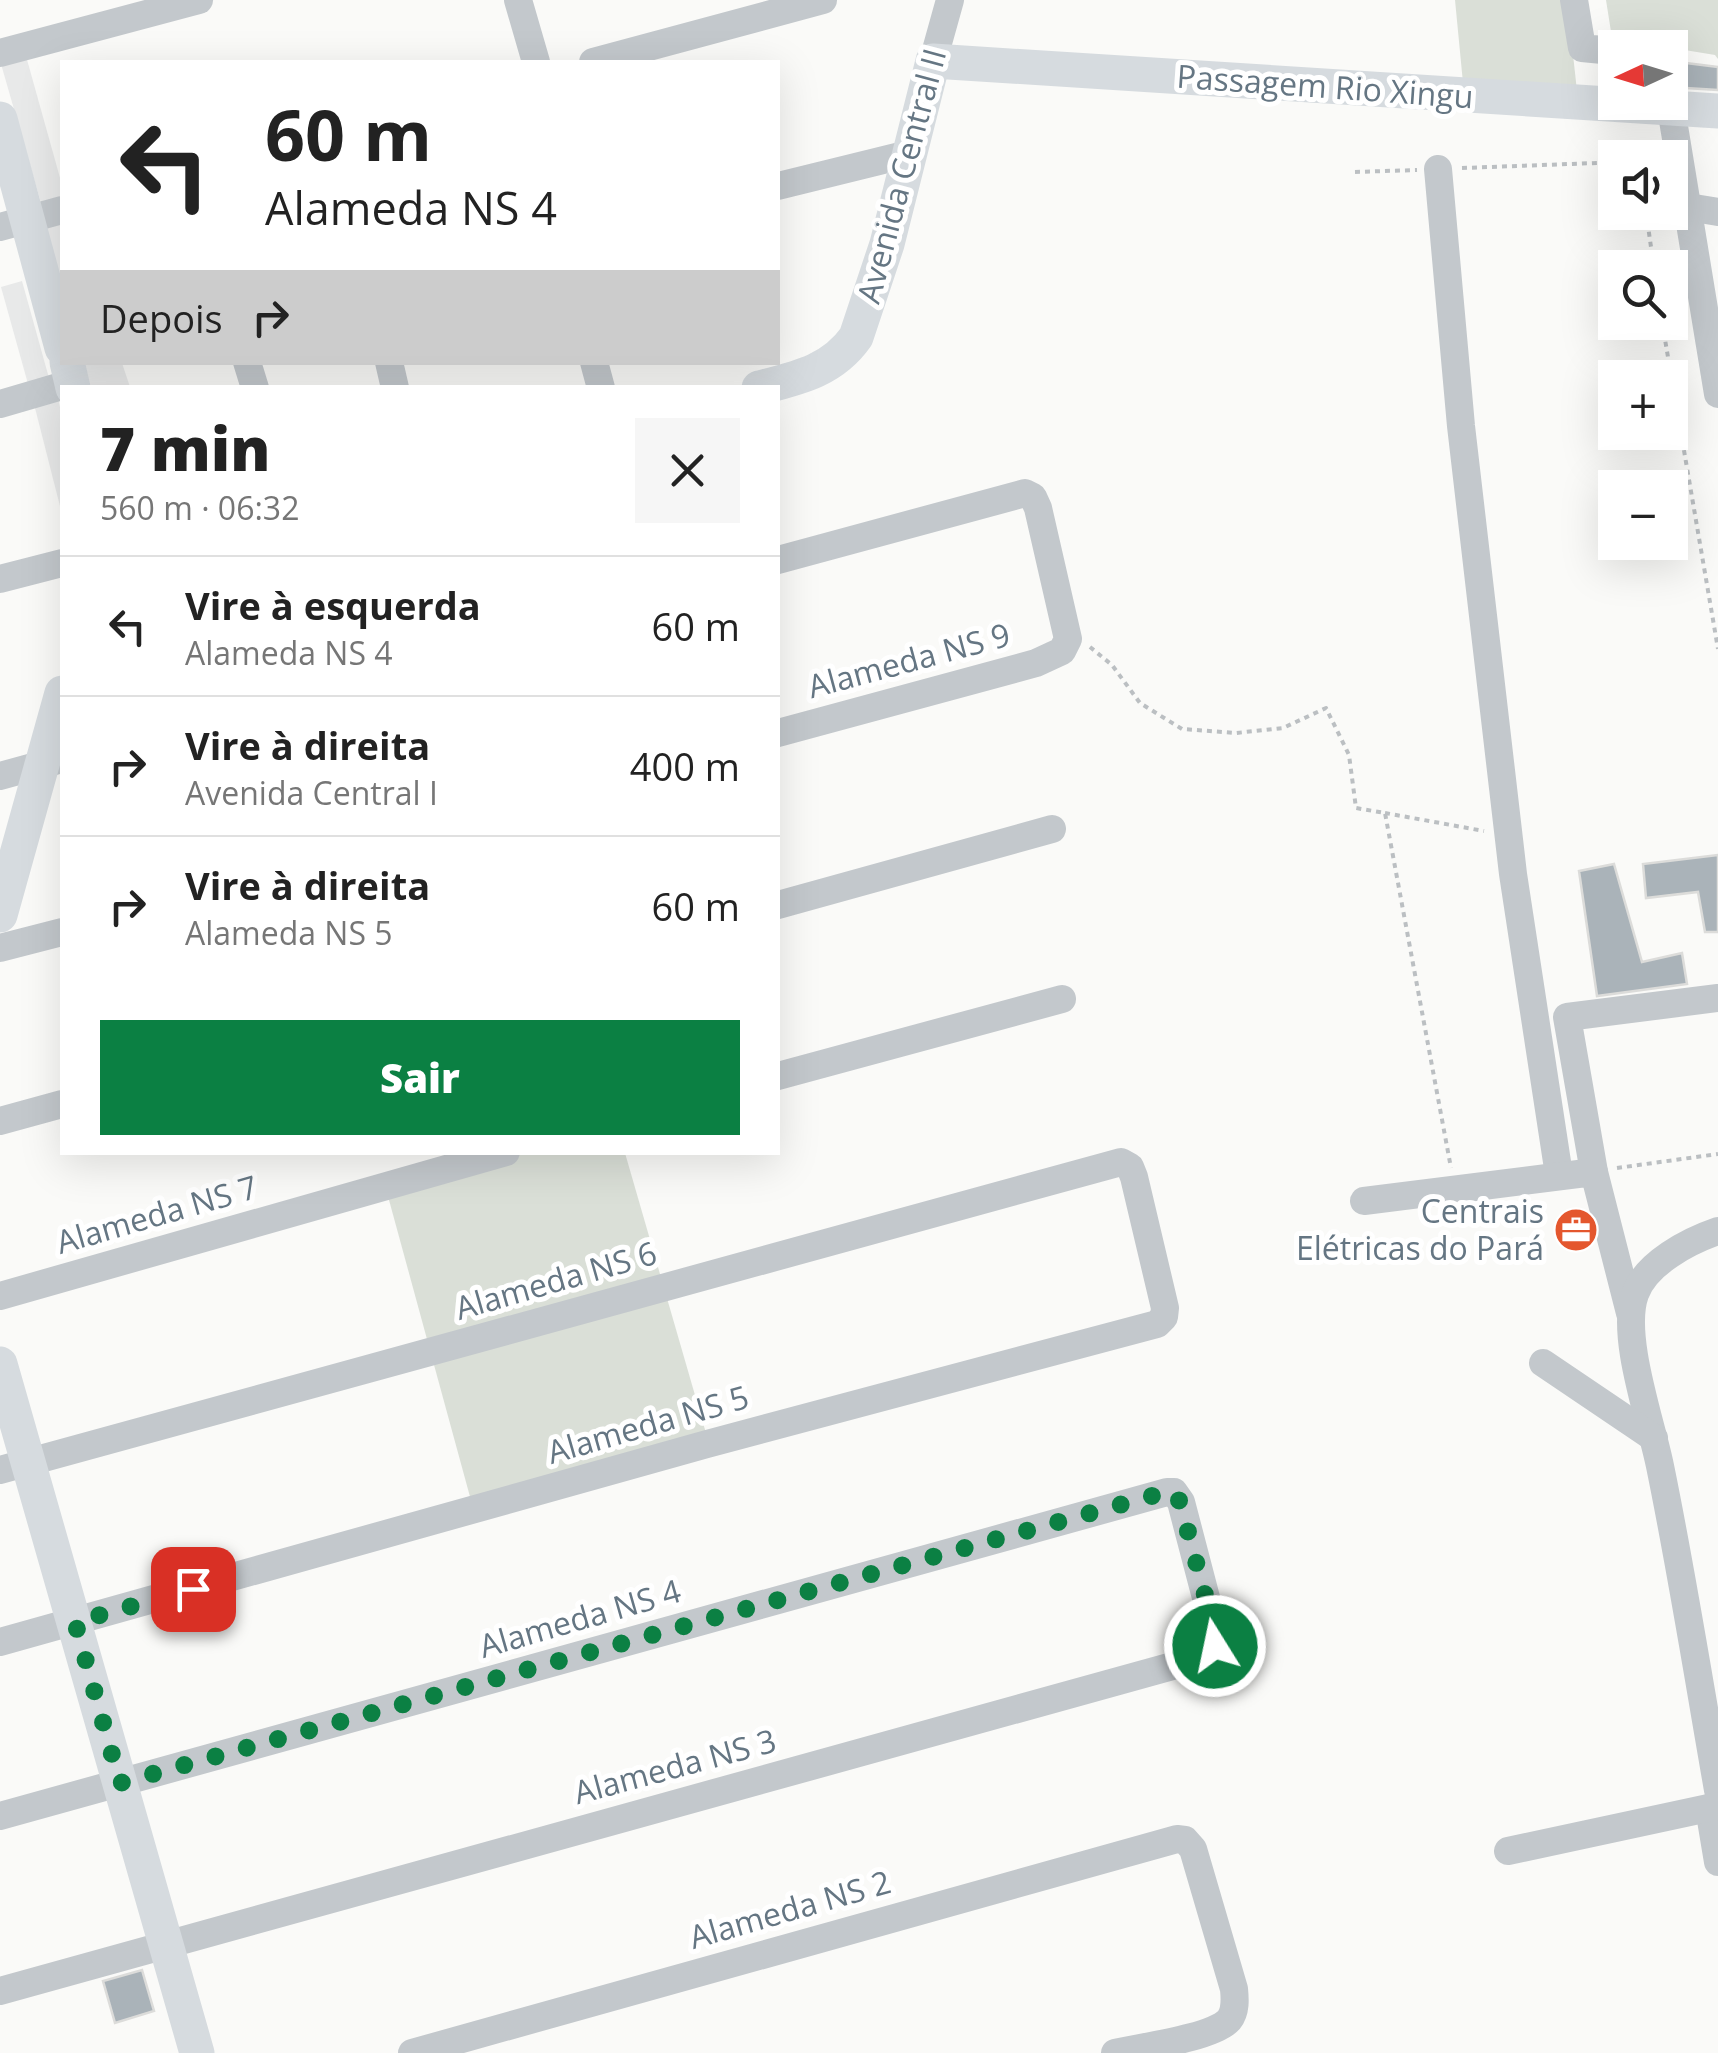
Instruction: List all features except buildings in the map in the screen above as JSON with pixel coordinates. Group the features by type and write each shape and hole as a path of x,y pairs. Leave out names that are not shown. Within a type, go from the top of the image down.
{"main road":[{"name":"Passagem Rio Xingu","path":"933,61 1598,103"},
{"name":"Avenida Central II","path":"770,385 814,373 847,350 862,320 912,153 933,61"},
{"name":"Passagem Rio Xingu","path":"1688,109 1718,111"},
{"path":"0,119 14,223 60,343"},
{"path":"0,915 52,762 60,707"},
{"path":"0,1364 14,1466 75,1622 197,2053"}],"street":[{"path":"0,52 199,0"},
{"path":"518,0 535,60"},
{"path":"610,60 659,54 823,0"},
{"name":"Avenida Central II","path":"933,61 950,0"},
{"path":"1574,0 1582,48 1598,50"},
{"path":"780,186 912,153"},
{"path":"1438,169 1460,426 1524,960 1578,1171 1630,1314 1632,1343 1654,1438 1715,1801 1718,1862"},
{"path":"1718,212 1688,207 1718,394"},
{"path":"14,223 60,211"},
{"path":"0,404 71,378"},
{"path":"780,559 1018,494 1030,494 1035,500 1062,642"},
{"path":"0,579 60,564"},
{"name":"Alameda NS 9","path":"780,731 1062,642"},
{"path":"0,776 52,762"},
{"path":"780,905 1052,829"},
{"path":"0,948 60,933"},
{"path":"1578,1171 1567,1017 1718,998"},
{"path":"780,1075 1062,999"},
{"path":"0,1121 60,1105"},
{"name":"Alameda NS 7","path":"0,1296 495,1155"},
{"name":"Alameda NS 6","path":"14,1466 1121,1162 1130,1166"},
{"name":"Alameda NS 5","path":"0,1642 707,1444 1157,1324 1164,1317 1165,1308 1130,1166"},
{"path":"1364,1201 1578,1171"},
{"path":"1630,1314 1641,1280 1688,1243 1718,1232"},
{"path":"1543,1363 1654,1438"},
{"name":"Alameda NS 4","path":"0,1816 1166,1492 1178,1496"},
{"name":"Alameda NS 3","path":"0,1991 1204,1657 1212,1651 1216,1636 1178,1496"},
{"path":"1508,1851 1715,1801"},
{"name":"Alameda NS 2","path":"412,2053 1177,1839 1188,1842 1198,1867 1235,2000 1226,2023 1205,2043"},
{"path":"1115,2053 1205,2043"}],"path":[{"path":"1355,172 1597,163"},
{"path":"1665,340 1718,649"},
{"path":"1062,642 1112,665 1140,703 1182,729 1236,733 1283,728 1326,708 1350,755 1356,808 1509,835"},
{"path":"1385,814 1455,1190"},
{"path":"1578,1171 1718,1154"}],"shaded area":[{"path":"1455,0 1567,0 1577,91 1463,83"},
{"path":"1606,0 1718,0 1718,59 1715,55 1688,51 1688,30 1611,30"},
{"path":"26,56 60,178 60,206 43,210 1,64"},
{"path":"60,218 60,292 40,224"},
{"path":"22,281 49,378 28,384 1,287"},
{"path":"83,365 123,365 129,385 88,385"},
{"path":"58,398 60,506 34,404"},
{"path":"507,1155 626,1155 710,1447 475,1515 386,1189"}],"place":[{"name":"Centrais Elétricas do Pará","path":"1576,1230"}],"route":[{"path":"193,1589 75,1622 120,1783 1166,1492 1174,1492 1180,1502 1196,1553 1215,1646"}]}
